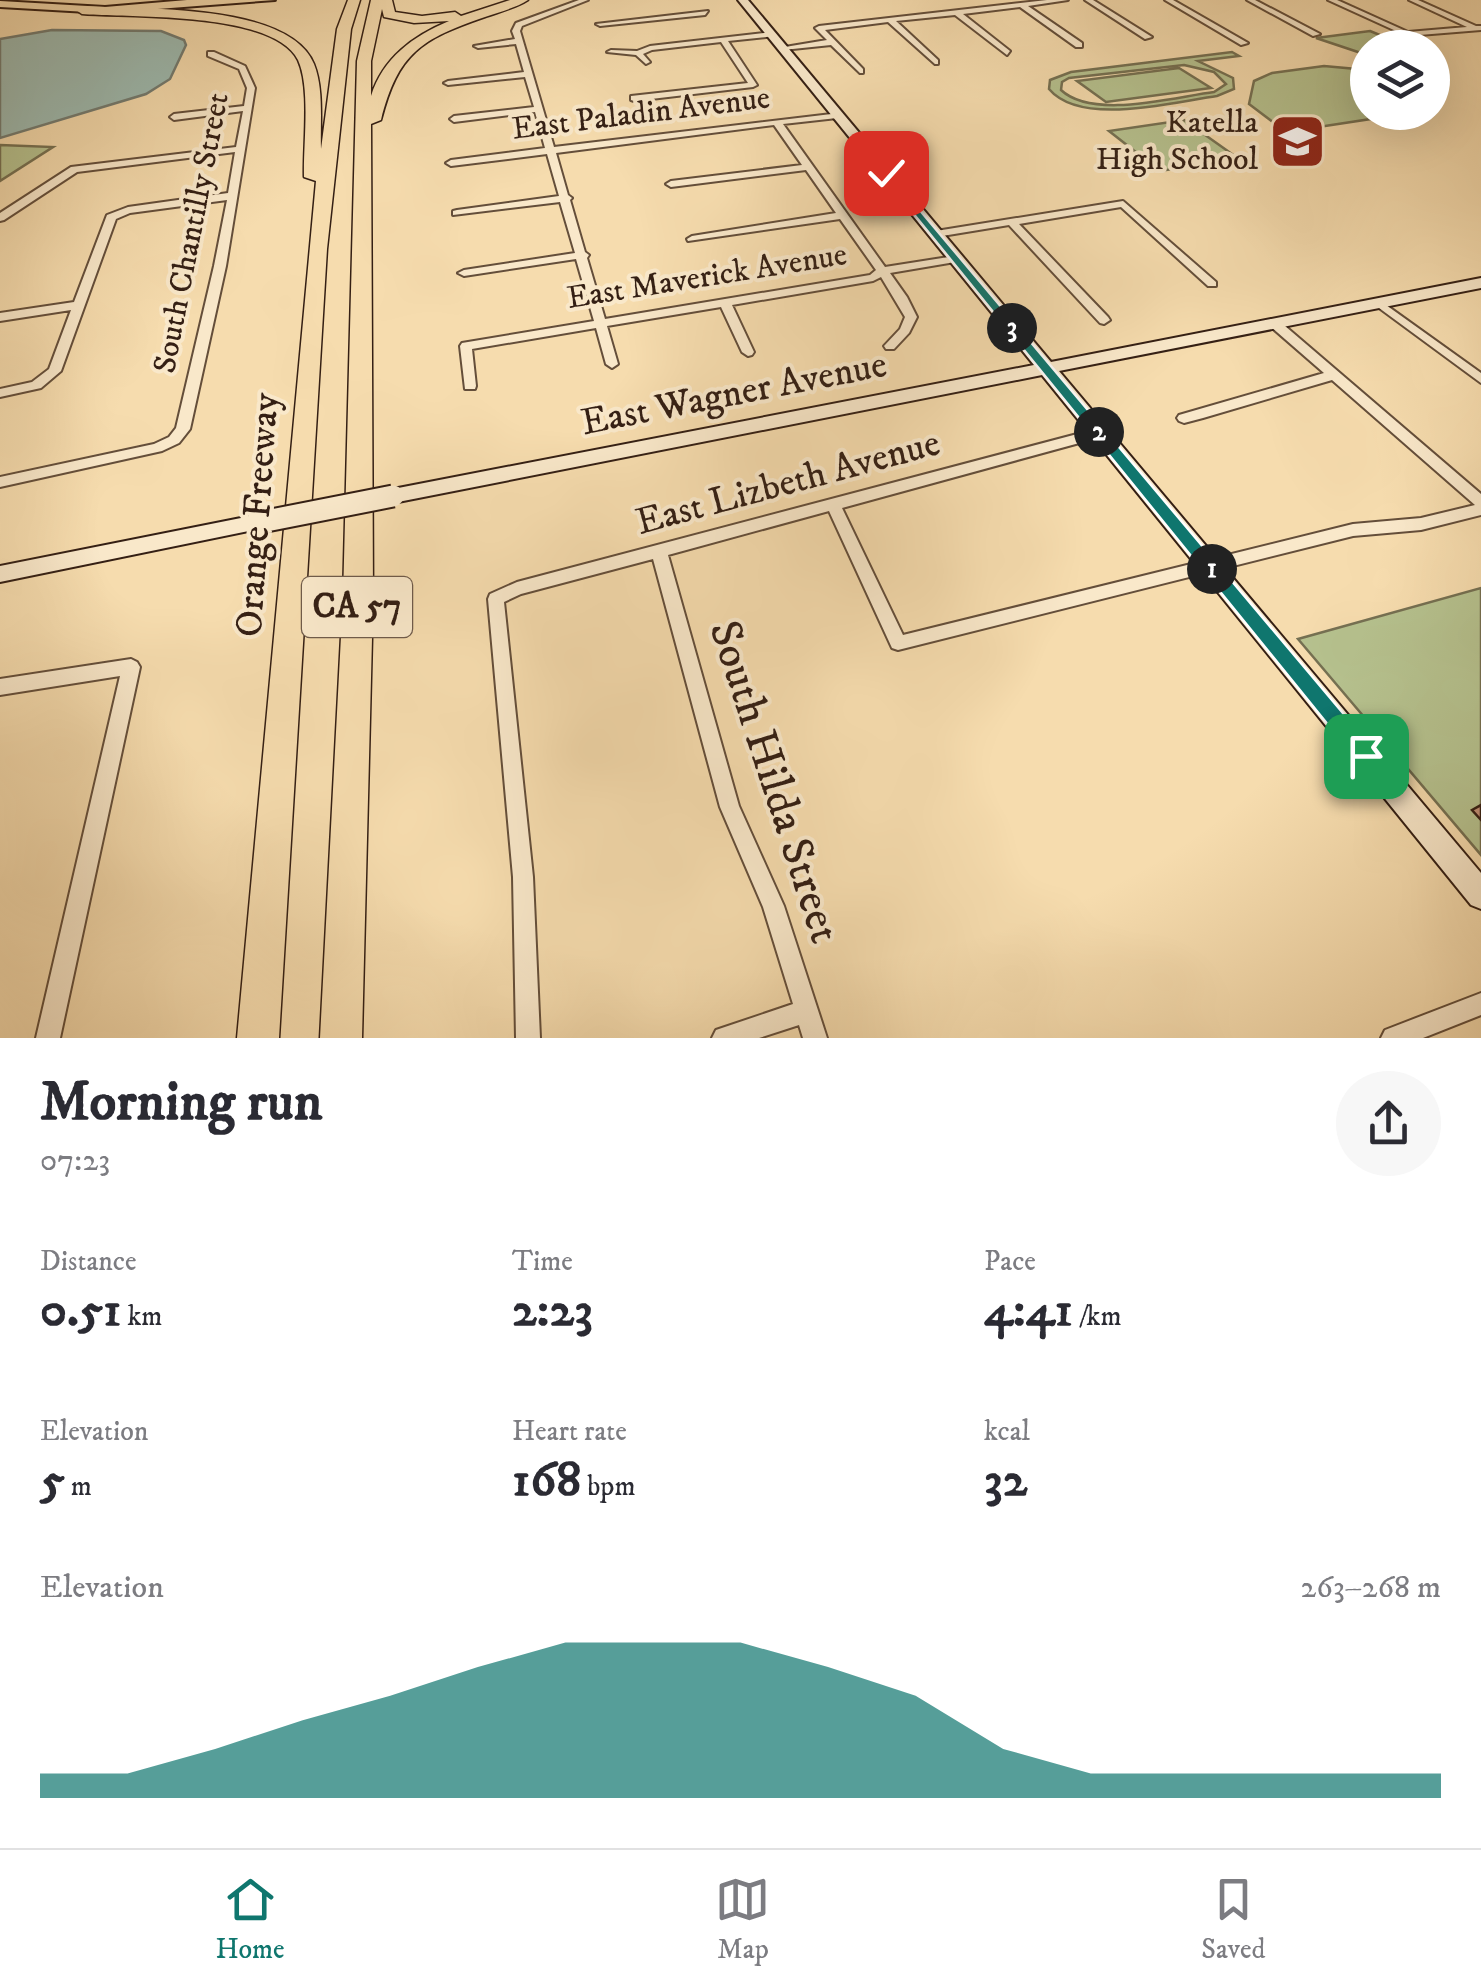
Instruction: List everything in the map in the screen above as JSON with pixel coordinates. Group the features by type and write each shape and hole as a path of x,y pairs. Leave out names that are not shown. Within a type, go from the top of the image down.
{"highway":[{"name":"Orange Freeway","path":"258,1038 317,249 344,29 351,0"},
{"name":"CA 57","path":"341,1038 358,598 364,61 377,0"},
{"path":"386,0 389,14 424,20 470,11 480,0"},
{"path":"364,156 384,80 399,60 441,30 522,0"},
{"path":"82,10 225,21 264,30 293,43 306,61 317,249"}],"main road":[{"path":"0,4 82,10 224,0"},
{"path":"204,2 270,0"}],"street":[{"path":"0,4 10,0"},
{"path":"585,0 519,25 516,31 584,255 612,364"},
{"path":"600,24 705,13 695,0"},
{"path":"744,0 1481,895"},
{"path":"860,71 819,28 1065,0"},
{"path":"1088,0 1148,37"},
{"path":"1168,0 1244,43"},
{"path":"1250,0 1316,34"},
{"path":"1331,0 1407,34 1479,28"},
{"path":"1412,0 1479,28"},
{"path":"1021,5 1079,45"},
{"path":"956,12 1007,53"},
{"path":"889,19 936,62"},
{"path":"612,52 638,53 650,48 772,34"},
{"path":"634,98 752,85 723,40"},
{"path":"478,46 519,42"},
{"path":"783,48 833,42"},
{"path":"638,53 646,62"},
{"name":"South Chantilly Street","path":"0,482 150,450 174,440 185,426 249,108 248,76 234,62 211,54"},
{"path":"448,83 529,74"},
{"path":"174,117 249,108"},
{"path":"454,119 540,109"},
{"name":"East Paladin Avenue","path":"451,163 838,115"},
{"path":"777,122 883,272 910,317 905,330 890,346"},
{"path":"0,218 66,173 241,149"},
{"path":"671,184 808,166"},
{"path":"0,393 47,379 56,368 109,220 116,214 231,196"},
{"path":"457,213 567,198"},
{"path":"936,234 1123,204 1212,284"},
{"path":"692,239 843,215"},
{"path":"1012,222 1104,320"},
{"path":"464,274 584,255"},
{"name":"East Maverick Avenue","path":"470,386 466,346 873,278 883,272 956,258"},
{"name":"East Wagner Avenue","path":"0,574 1480,283"},
{"path":"725,302 748,352"},
{"path":"1379,303 1481,379"},
{"path":"0,317 80,305"},
{"path":"1274,324 1481,506"},
{"path":"1184,418 1226,409 1281,387 1334,376"},
{"name":"East Lizbeth Avenue","path":"528,1038 523,877 496,599 517,589 1100,433"},
{"path":"833,504 898,643 1353,530 1422,524 1481,506"},
{"name":"South Hilda Street","path":"659,551 730,807 773,906 815,1038"},
{"path":"0,687 131,666 48,1038"},
{"path":"1393,1038 1481,1004"},
{"path":"724,1038 807,1011"}],"green space":[{"path":"1350,34 1350,49 1316,38"},
{"path":"1232,52 1239,56 1198,61 1233,78 1234,89 1217,96 1128,109 1083,107 1049,89 1050,80 1071,72","holes":["1184,65 1214,72 1226,84 1214,92 1134,104 1093,104 1061,90 1062,82 1069,78"]},
{"path":"1324,66 1350,68 1350,122 1286,132 1249,104 1254,81 1272,73"},
{"path":"1179,68 1211,88 1106,102 1077,81"},
{"path":"1184,120 1239,159 1160,171 1109,131"},
{"path":"0,145 53,147 0,181"},
{"path":"1481,588 1481,855 1298,639"}],"water":[{"path":"52,30 161,31 184,40 186,45 170,79 146,94 0,138 0,39"}],"place":[{"name":"Katella High School","path":"1297,141"}],"route":[{"path":"886,173 1366,756"}]}
